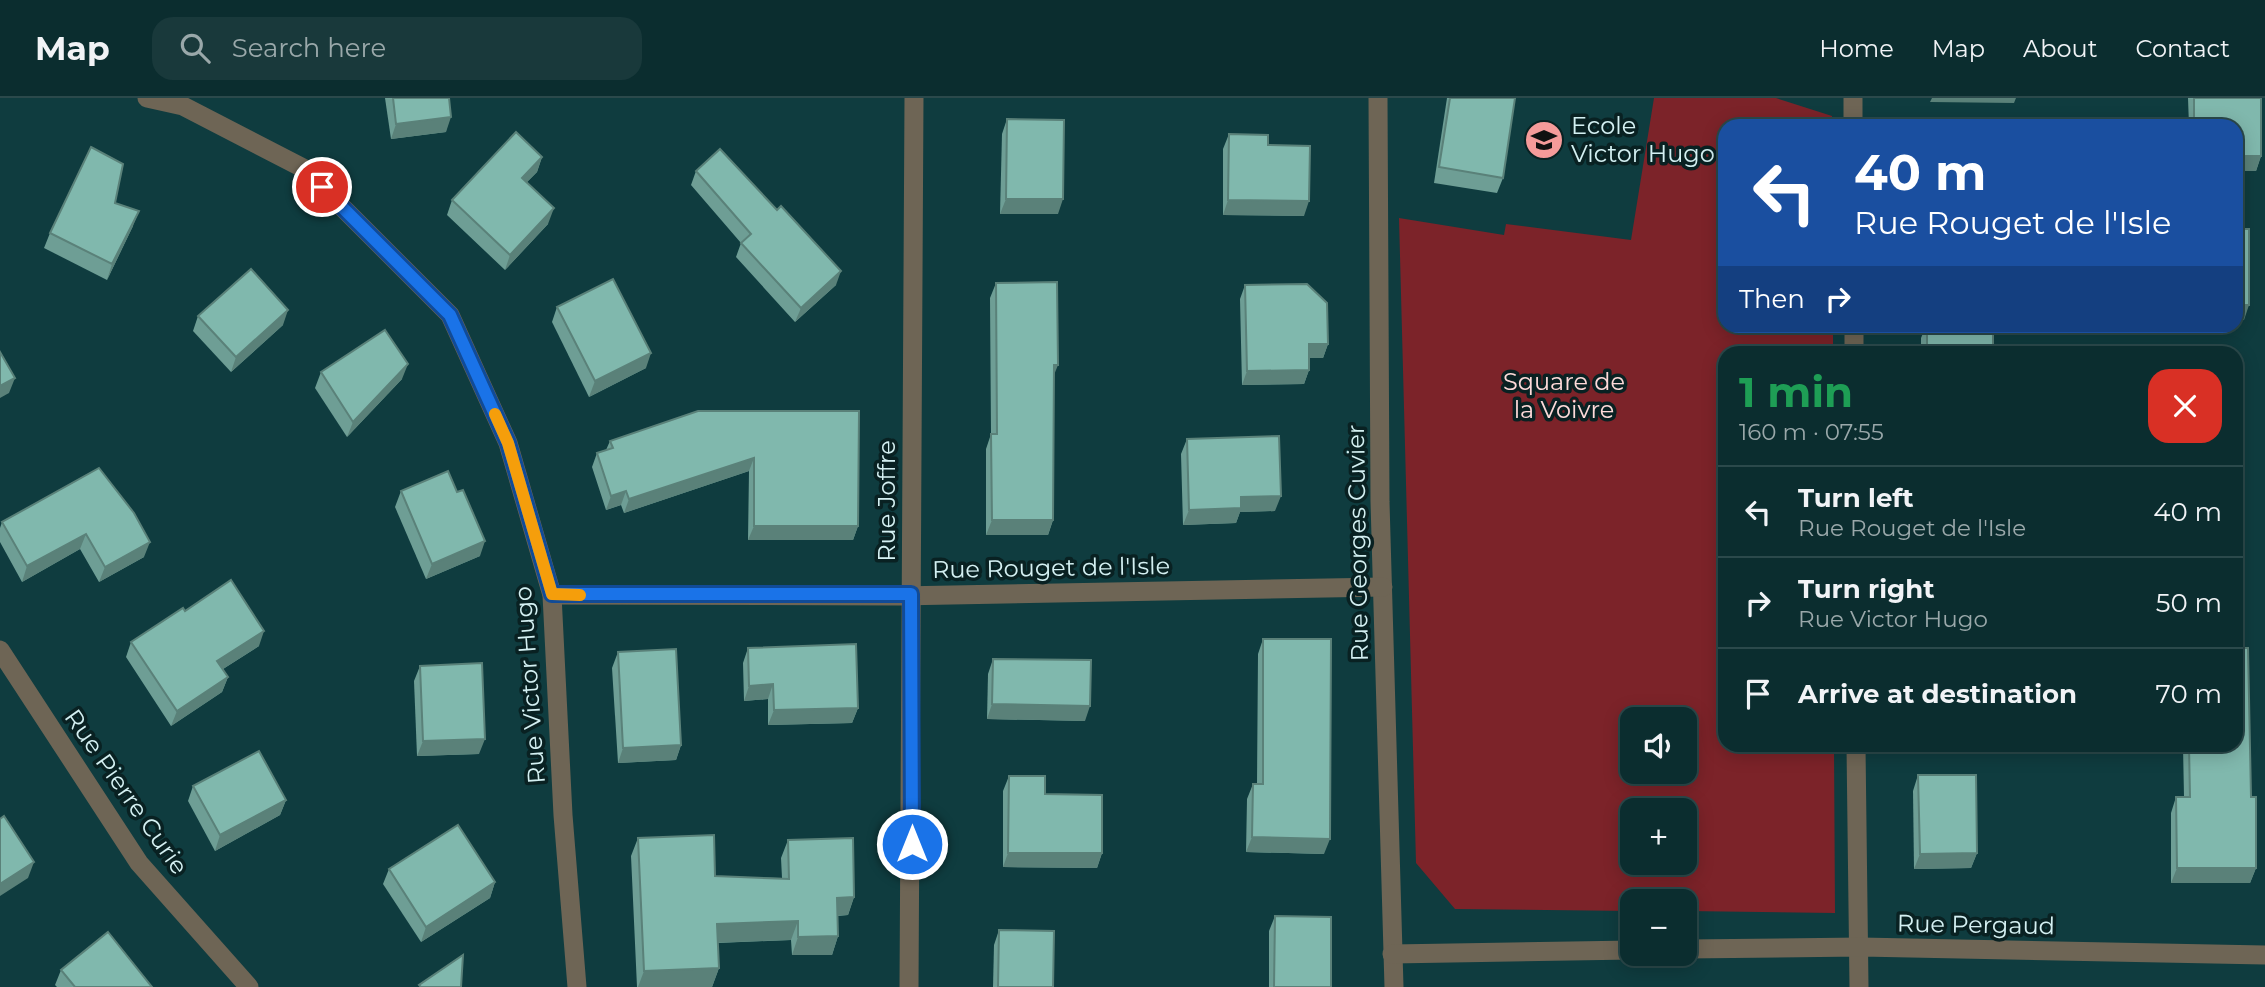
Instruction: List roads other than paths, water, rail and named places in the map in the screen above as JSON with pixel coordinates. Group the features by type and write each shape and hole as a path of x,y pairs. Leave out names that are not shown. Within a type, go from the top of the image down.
{"street":[{"name":"Rue Victor Hugo","path":"147,98 183,106 303,168 450,315 508,443 552,594 563,815 577,987"},
{"name":"Rue Joffre","path":"909,987 914,98"},
{"name":"Rue Georges Cuvier","path":"1378,98 1382,587 1394,987"},
{"path":"1853,98 1853,119"},
{"name":"Rue Rouget de l'Isle","path":"552,594 911,594 1382,587"},
{"name":"Rue Pierre Curie","path":"0,650 139,863 249,987"},
{"path":"1856,752 1857,900 1861,947 1859,987"},
{"name":"Rue Pergaud","path":"1697,949 1861,947 2265,955"},
{"path":"1392,954 1620,950"}],"place":[{"name":"Ecole Victor Hugo","path":"1544,140"}],"park label":[{"name":"Square de la Voivre","path":"1564,396"}]}
